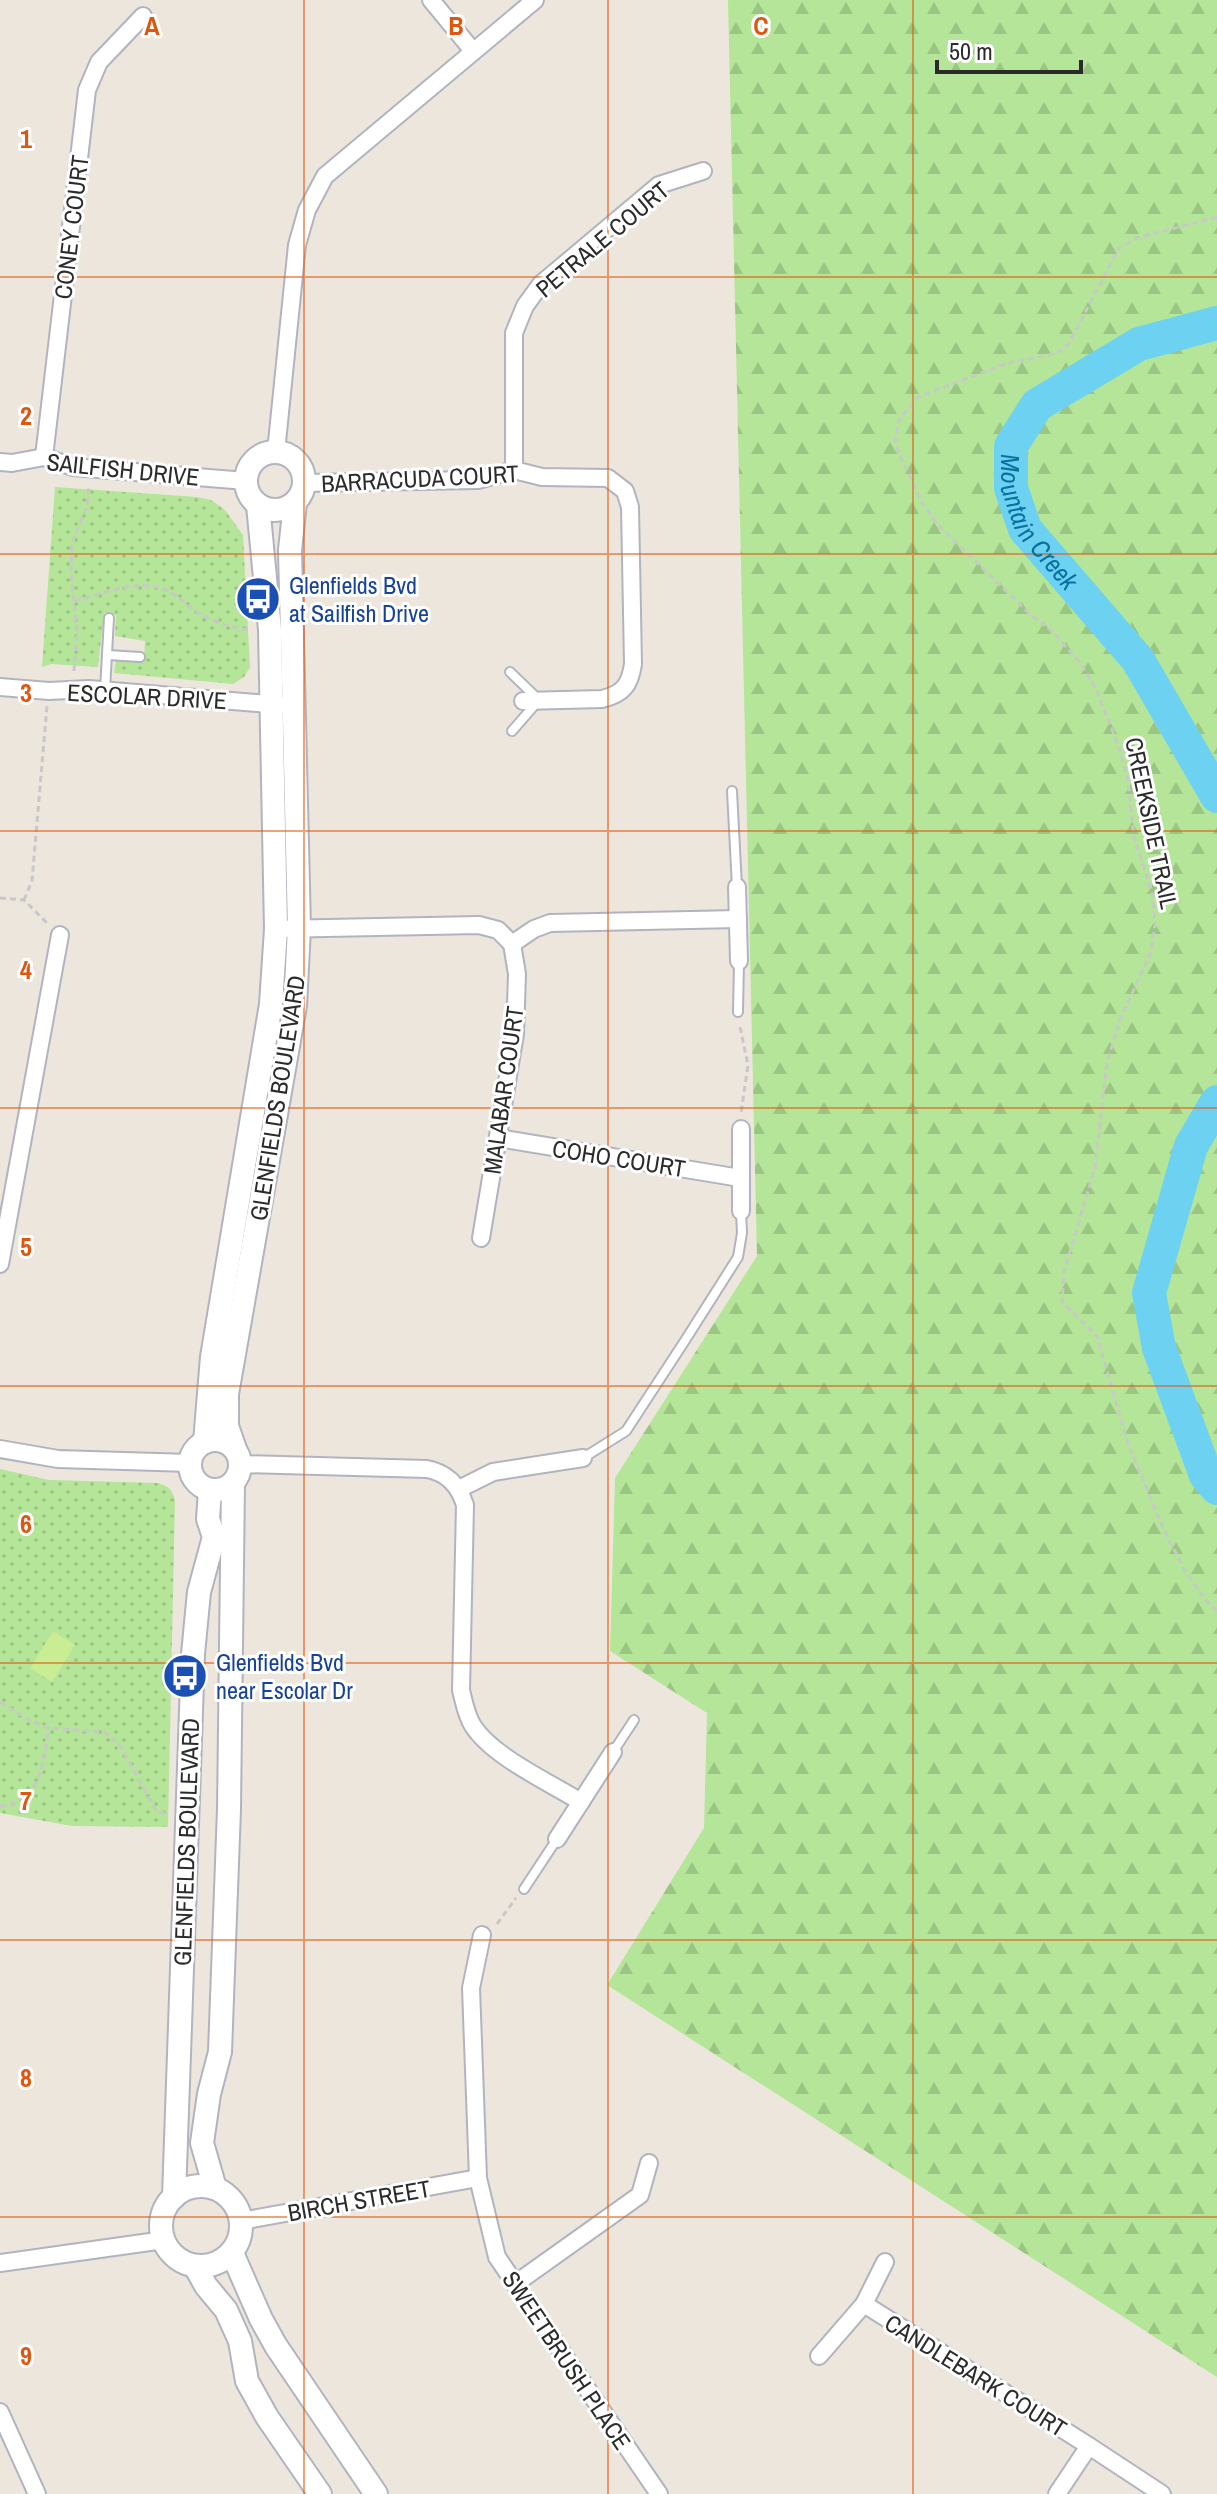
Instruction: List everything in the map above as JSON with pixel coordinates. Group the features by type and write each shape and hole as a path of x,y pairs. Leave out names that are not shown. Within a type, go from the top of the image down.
{"street":[{"path":"431,0 473,51"},
{"path":"276,452 297,245 307,210 325,176 535,0"},
{"name":"CONEY COURT","path":"44,457 87,90 99,62 143,16"},
{"name":"PETRALE COURT","path":"514,470 514,333 525,306 541,284 659,185 703,171"},
{"path":"276,452 293,457 300,464 305,483 295,503 277,511 258,505 248,493 246,481 255,459 276,452"},
{"name":"SAILFISH DRIVE","path":"0,462 44,457 92,470 246,481"},
{"name":"BARRACUDA COURT","path":"305,483 478,480 514,470 542,477 608,478 625,491 630,507 633,664 628,685 614,696 602,699 531,700"},
{"name":"GLENFIELDS BOULEVARD","path":"205,1442 212,1357 271,1004 290,550 295,503"},
{"name":"GLENFIELDS BOULEVARD","path":"215,2188 202,2143 209,2094 220,2052 229,1809 236,1465 227,1426 227,1394 295,1006 299,928 283,705 270,630 258,505"},
{"name":"ESCOLAR DRIVE","path":"0,687 105,691 283,705"},
{"path":"737,887 739,961"},
{"path":"276,929 479,925 498,930 512,944 534,929 550,923 738,919"},
{"path":"0,1264 60,935"},
{"name":"MALABAR COURT","path":"481,1238 517,1016 516,961 512,944"},
{"path":"741,1129 741,1211"},
{"name":"COHO COURT","path":"498,1138 740,1178"},
{"path":"220,1440 236,1465 225,1488 210,1490 193,1477 190,1463 192,1454 205,1442 220,1440"},
{"path":"0,1449 58,1459 190,1463"},
{"path":"459,1489 493,1472 583,1458"},
{"path":"236,1465 427,1469 446,1475 459,1489 465,1505 461,1690 468,1717 474,1728 497,1749 581,1802"},
{"name":"GLENFIELDS BOULEVARD","path":"174,2197 195,1638 199,1592 214,1537 208,1519 210,1490"},
{"path":"557,1839 613,1752"},
{"name":"SWEETBRUSH PLACE","path":"482,1935 471,1988 478,2178 497,2257 659,2494"},
{"path":"515,2284 640,2195 649,2163"},
{"name":"BIRCH STREET","path":"241,2221 478,2178"},
{"path":"200,2186 215,2188 233,2201 241,2221 240,2238 232,2253 209,2266 195,2266 171,2253 164,2240 162,2217 174,2197 186,2189 200,2186"},
{"path":"0,2263 164,2240"},
{"path":"232,2253 276,2346 376,2494"},
{"name":"CANDLEBARK COURT","path":"819,2356 864,2304 885,2262"},
{"path":"195,2266 206,2286 226,2310 240,2341 247,2381 267,2417 320,2494"},
{"name":"CANDLEBARK COURT","path":"864,2304 1162,2494"},
{"path":"0,2412 37,2494"},
{"path":"1057,2494 1089,2446"}],"lane":[{"path":"105,691 109,618"},
{"path":"108,655 140,657"},
{"path":"510,672 531,700 512,731"},
{"path":"732,791 737,887"},
{"path":"738,1012 739,961"},
{"path":"583,1458 626,1431 686,1339 738,1257 742,1233 741,1211"},
{"path":"613,1752 634,1720"},
{"path":"524,1889 557,1839"}],"path":[{"name":"CREEKSIDE TRAIL","path":"1217,217 1137,238 1119,248 1068,345 1057,353 1008,363 918,397 899,420 895,444 922,503 937,524 1031,615 1053,632 1081,664 1095,687 1119,747 1128,780 1134,837 1152,892 1155,924 1151,952 1119,1022 1107,1063 1095,1168 1064,1272 1062,1302 1097,1336 1128,1444 1163,1528 1185,1571 1217,1611"},
{"path":"74,690 77,633 71,571 72,543 87,507 92,470"},
{"path":"75,601 136,586 161,588 223,624 247,630 270,630"},
{"path":"24,900 32,881 49,691"},
{"path":"0,898 24,900 60,935"},
{"path":"738,1012 748,1065 741,1129"},
{"path":"0,1702 49,1728 104,1732 119,1744 157,1812 187,1814"},
{"path":"0,1806 21,1800 36,1783 41,1775 49,1728"},
{"path":"482,1935 501,1921 524,1889"}],"green space":[{"path":"728,0 1217,0 1217,2377 607,1985 704,1828 707,1713 610,1651 615,1478 757,1256"},
{"path":"55,487 197,497 211,500 225,510 243,535 250,667 244,677 233,684 114,673 116,661 144,662 145,641 115,636 116,615 104,613 98,667 51,664 42,667"},
{"path":"0,1469 49,1480 158,1483 173,1494 168,1827 72,1826 0,1813"},
{"path":"53,1631 75,1645 52,1682 30,1668"}],"waterway":[{"name":"Mountain Creek","path":"1217,323 1139,344 1037,405 1011,446 1011,488 1025,529 1138,660 1217,796"},
{"name":"Mountain Creek","path":"1217,1102 1191,1146 1149,1293 1159,1348 1206,1475 1217,1488"}],"place":[{"name":"Glenfields Bvd at Sailfish Drive","path":"258,599"},
{"name":"Glenfields Bvd near Escolar Dr","path":"185,1676"}]}
